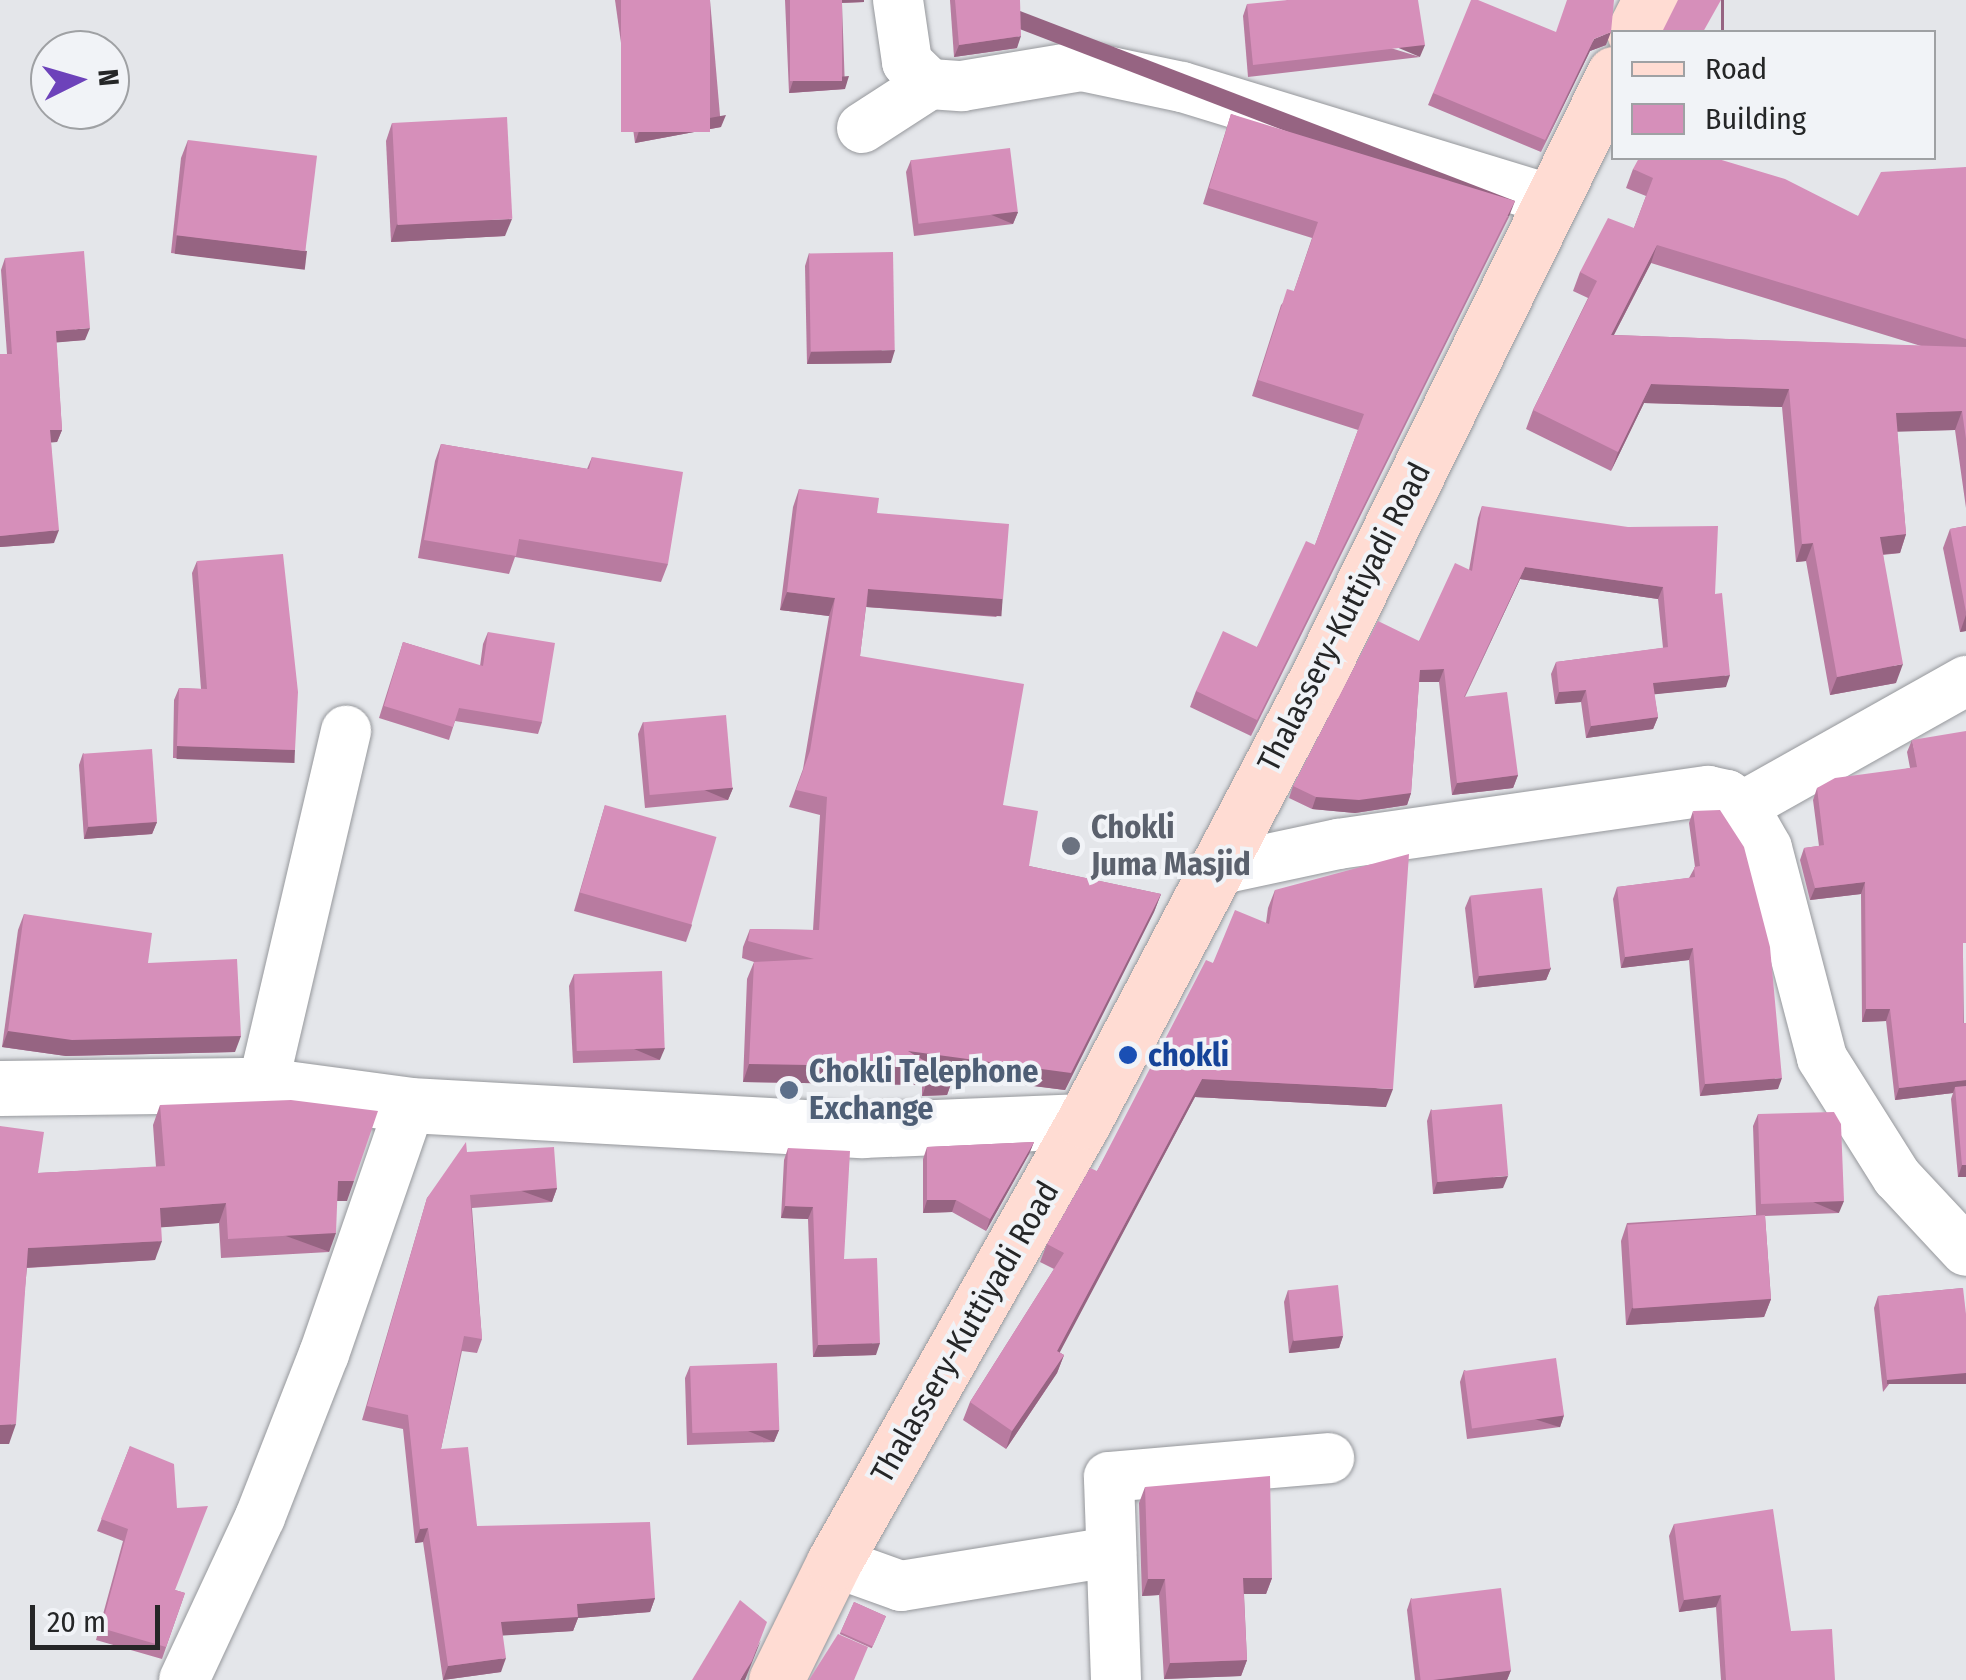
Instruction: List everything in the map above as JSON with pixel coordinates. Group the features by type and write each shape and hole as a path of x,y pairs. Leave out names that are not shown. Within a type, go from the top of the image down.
{"main road":[{"path":"1635,30 1650,0"},
{"name":"Thalassery-Kuttiyadi Road","path":"776,1680 834,1562 1084,1121 1212,871 1318,676 1611,80"},
{"path":"0,1088 263,1085 410,1105 862,1130 1084,1121"}],"street":[{"path":"898,0 907,62 930,84"},
{"path":"862,128 930,84 962,86 1082,66 1182,87 1551,200"},
{"path":"1743,806 1966,681"},
{"path":"263,1085 346,731"},
{"path":"1212,871 1338,844 1708,791 1743,806 1768,848 1822,1058 1897,1177 1966,1251"},
{"path":"184,1680 317,1372 410,1105"},
{"path":"1116,1680 1109,1476 1329,1458"},
{"path":"834,1562 901,1586 1110,1552"}],"building":[{"path":"621,0 710,0 710,132 621,132"},
{"path":"790,0 842,0 842,81 790,81"},
{"path":"955,0 1020,0 1021,36 959,45"},
{"path":"1288,0 1418,0 1425,45 1253,65 1247,4"},
{"path":"1471,0 1556,32 1567,0 1614,0 1611,32 1594,39 1545,140 1433,93"},
{"path":"1678,0 1721,0 1704,30 1663,30"},
{"path":"1231,114 1515,201 1257,720 1196,691 1223,631 1257,647 1306,541 1315,545 1364,414 1258,380 1287,289 1294,291 1318,222 1209,188"},
{"path":"507,117 512,219 397,225 392,123"},
{"path":"188,140 317,156 305,251 176,235"},
{"path":"1010,148 1018,212 919,224 911,160"},
{"path":"1638,160 1722,160 1785,179 1858,216 1881,172 1966,167 1966,339 1657,245 1611,335 1966,347 1966,439 1962,411 1896,413 1906,534 1880,537 1903,664 1837,677 1813,543 1802,544 1789,389 1651,384 1618,452 1533,410 1597,281 1580,272 1608,218 1634,228 1653,178 1633,169"},
{"path":"84,251 90,328 56,331 62,430 50,430 59,530 0,536 0,354 12,354 5,258"},
{"path":"893,252 895,350 811,351 809,253"},
{"path":"441,444 589,469 592,457 683,472 668,564 519,539 516,556 424,540"},
{"path":"799,489 879,498 877,513 1009,524 1003,599 868,589 860,656 1024,684 1003,805 1038,811 1029,866 1161,894 1071,1073 908,1051 953,1078 928,1079 928,1067 749,1064 754,962 814,959 748,941 750,929 819,930 827,797 796,790 810,751 835,598 787,592"},
{"path":"1482,506 1628,527 1718,526 1715,594 1722,593 1730,675 1653,683 1658,717 1591,726 1586,690 1559,692 1556,662 1668,647 1663,587 1525,567 1464,697 1507,692 1518,775 1457,783 1444,669 1420,670 1411,793 1359,800 1316,797 1293,786 1378,621 1419,641 1455,563 1472,571"},
{"path":"1966,526 1966,612 1950,529"},
{"path":"283,554 298,692 295,750 177,746 179,688 207,689 197,561"},
{"path":"488,632 555,643 542,722 459,708 453,727 384,706 403,642 483,666"},
{"path":"726,715 732,788 650,795 643,722"},
{"path":"1966,731 1966,1080 1899,1088 1890,1009 1866,1009 1865,882 1815,888 1804,848 1824,845 1817,788 1835,778 1917,767 1912,740"},
{"path":"152,749 157,822 88,827 83,754"},
{"path":"605,805 717,837 691,924 580,892"},
{"path":"1720,810 1744,847 1770,947 1782,1078 1705,1084 1693,948 1625,957 1617,887 1695,877 1694,867 1700,866 1693,811"},
{"path":"1409,854 1393,1089 1202,1079 1057,1351 1064,1355 1012,1431 970,1402 1064,1253 1047,1244 1090,1168 1097,1171 1206,960 1213,963 1235,910 1269,924 1275,890"},
{"path":"1542,888 1550,969 1479,976 1470,896"},
{"path":"24,914 152,933 148,963 237,959 241,1036 72,1040 8,1031"},
{"path":"662,971 665,1048 577,1051 574,974"},
{"path":"1966,1086 1966,1165 1962,1165 1955,1087"},
{"path":"291,1100 378,1111 354,1181 338,1181 336,1233 228,1239 226,1203 160,1208 162,1241 28,1248 16,1424 0,1425 0,1126 44,1132 38,1173 165,1166 160,1105"},
{"path":"1502,1104 1508,1176 1438,1182 1431,1110"},
{"path":"1834,1112 1841,1124 1844,1201 1761,1204 1758,1114"},
{"path":"466,1142 467,1152 554,1147 557,1188 470,1195 482,1339 464,1336 441,1449 468,1447 477,1526 650,1522 655,1598 577,1604 578,1617 501,1622 506,1658 448,1666 428,1528 420,1529 408,1415 367,1406 427,1198"},
{"path":"1034,1142 990,1219 956,1200 927,1200 927,1147"},
{"path":"788,1148 850,1151 844,1259 877,1258 880,1343 818,1345 813,1207 785,1206"},
{"path":"1765,1215 1771,1299 1633,1308 1627,1225"},
{"path":"1338,1285 1343,1336 1294,1341 1288,1290"},
{"path":"1963,1288 1966,1373 1887,1380 1878,1296"},
{"path":"1556,1358 1564,1415 1472,1428 1464,1371"},
{"path":"777,1363 779,1430 692,1433 690,1366"},
{"path":"130,1446 174,1464 177,1508 208,1506 175,1590 185,1593 166,1647 101,1628 128,1529 101,1519"},
{"path":"1270,1476 1272,1578 1243,1578 1247,1660 1170,1663 1165,1579 1148,1579 1145,1487"},
{"path":"1773,1509 1791,1631 1832,1629 1835,1680 1726,1680 1721,1595 1684,1600 1674,1524"},
{"path":"1501,1588 1511,1670 1421,1680 1411,1599"},
{"path":"740,1600 767,1622 752,1661 740,1680 692,1680"},
{"path":"854,1602 886,1616 873,1646 841,1632"},
{"path":"838,1634 868,1647 854,1680 809,1680"}],"place":[{"name":"Chokli Juma Masjid","path":"1071,846"},
{"name":"chokli","path":"1128,1055"},
{"name":"Chokli Telephone Exchange","path":"789,1090"}]}
